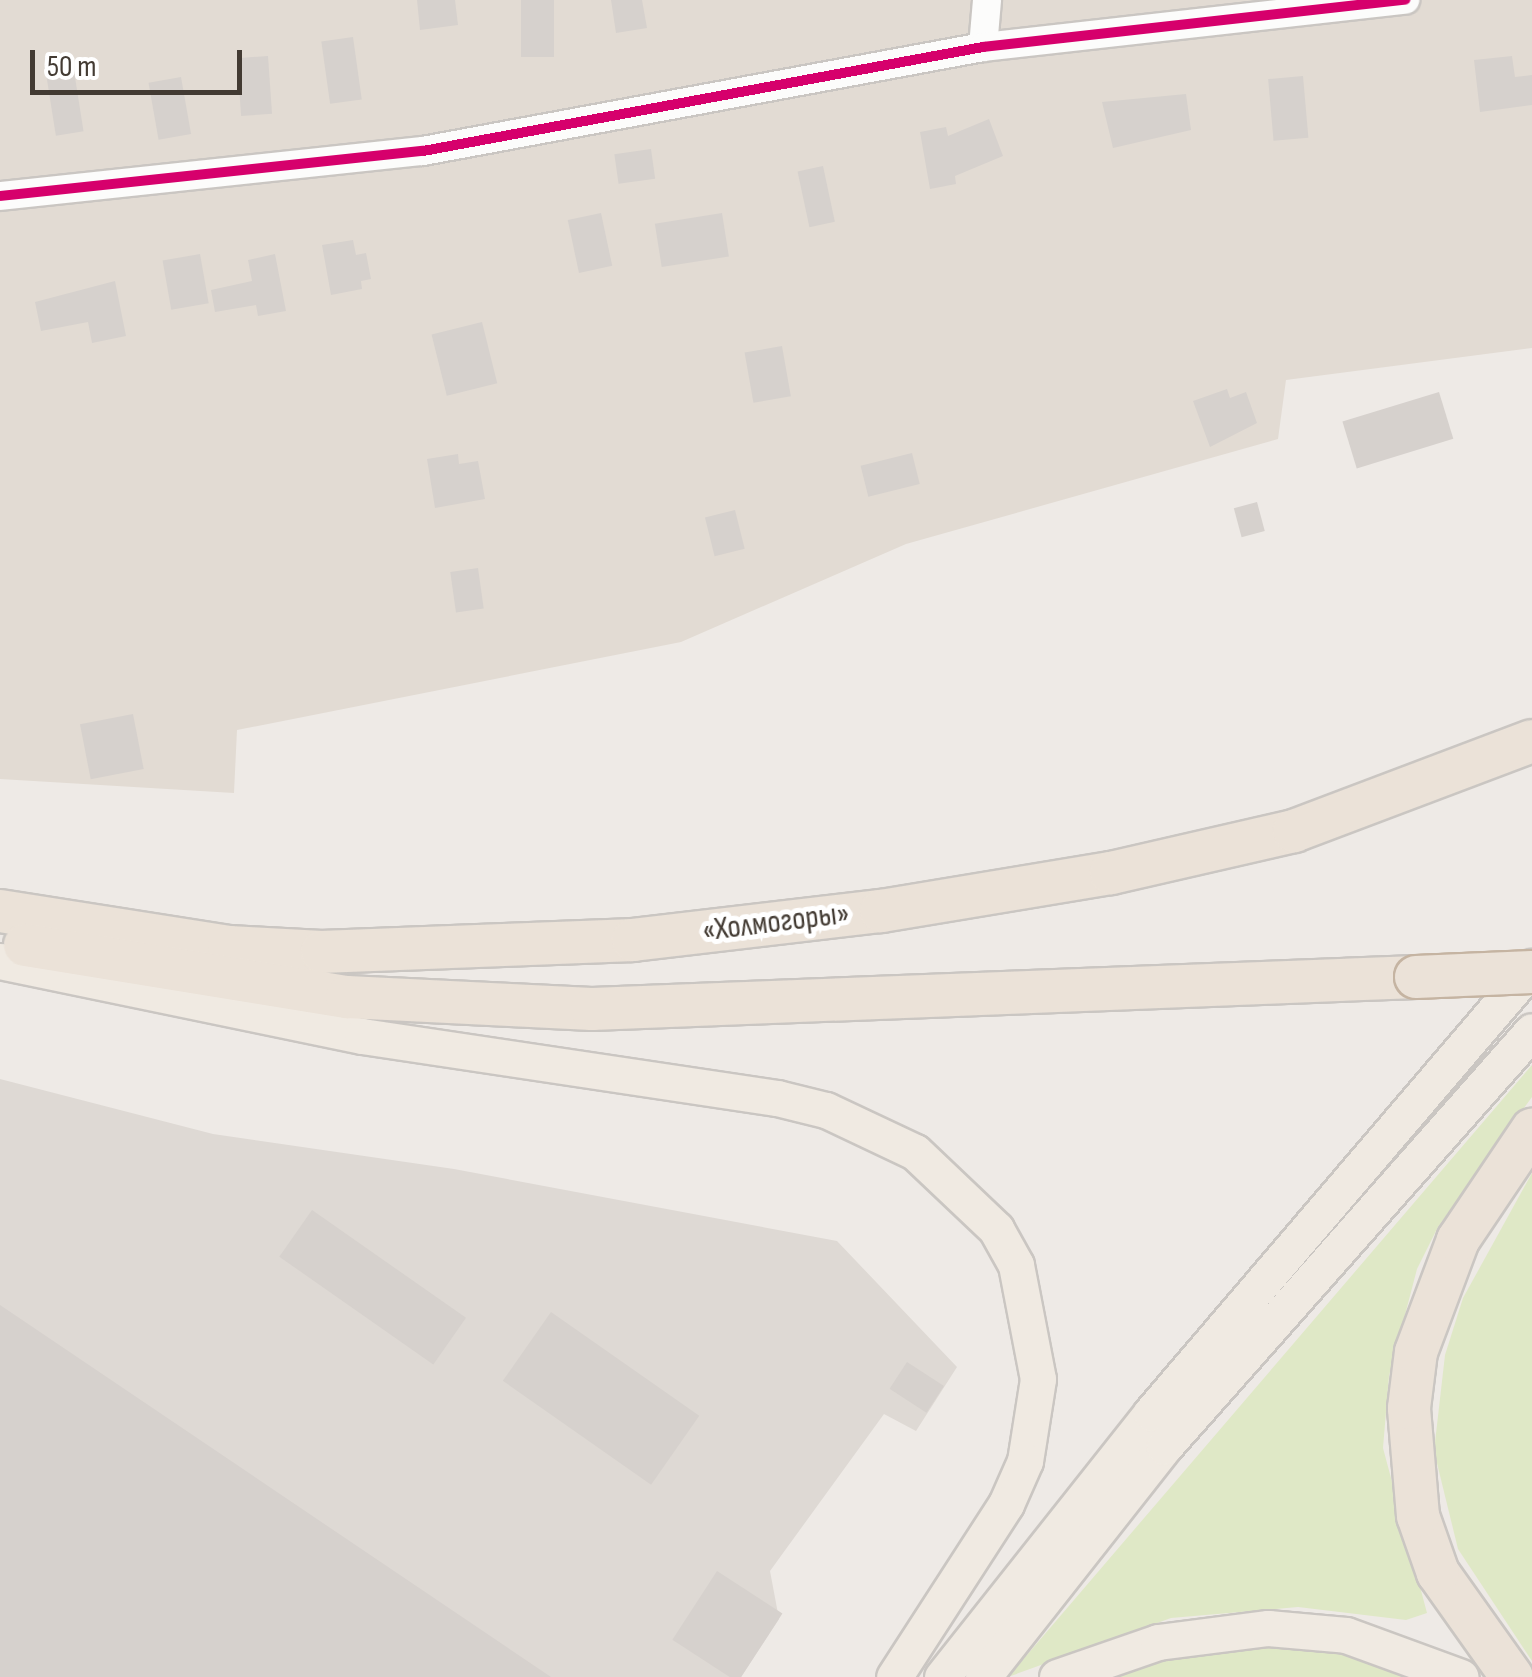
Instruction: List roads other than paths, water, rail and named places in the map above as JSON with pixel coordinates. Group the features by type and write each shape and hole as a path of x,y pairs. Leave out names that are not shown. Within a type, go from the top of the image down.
{"highway":[{"name":"«Холмогоры»","path":"0,911 229,947 322,952 411,955 634,940 881,911 1129,869 1294,832 1532,741"},
{"path":"0,940 347,996 592,1009 1416,977 1532,969"},
{"path":"1512,1677 1438,1572 1418,1516 1409,1408 1416,1352 1458,1240 1532,1130"}],"main road":[{"path":"0,962 362,1036 776,1098 826,1110 915,1152 996,1229 1028,1299 1038,1379 1034,1420 1006,1504 894,1677"},
{"path":"942,1677 1174,1386 1532,969"},
{"path":"983,1677 1164,1447 1532,1032"},
{"path":"1058,1677 1158,1642 1268,1628 1346,1635 1461,1677"}],"street":[{"path":"983,46 987,0"},
{"path":"0,196 424,151 983,46 1405,0"}]}
